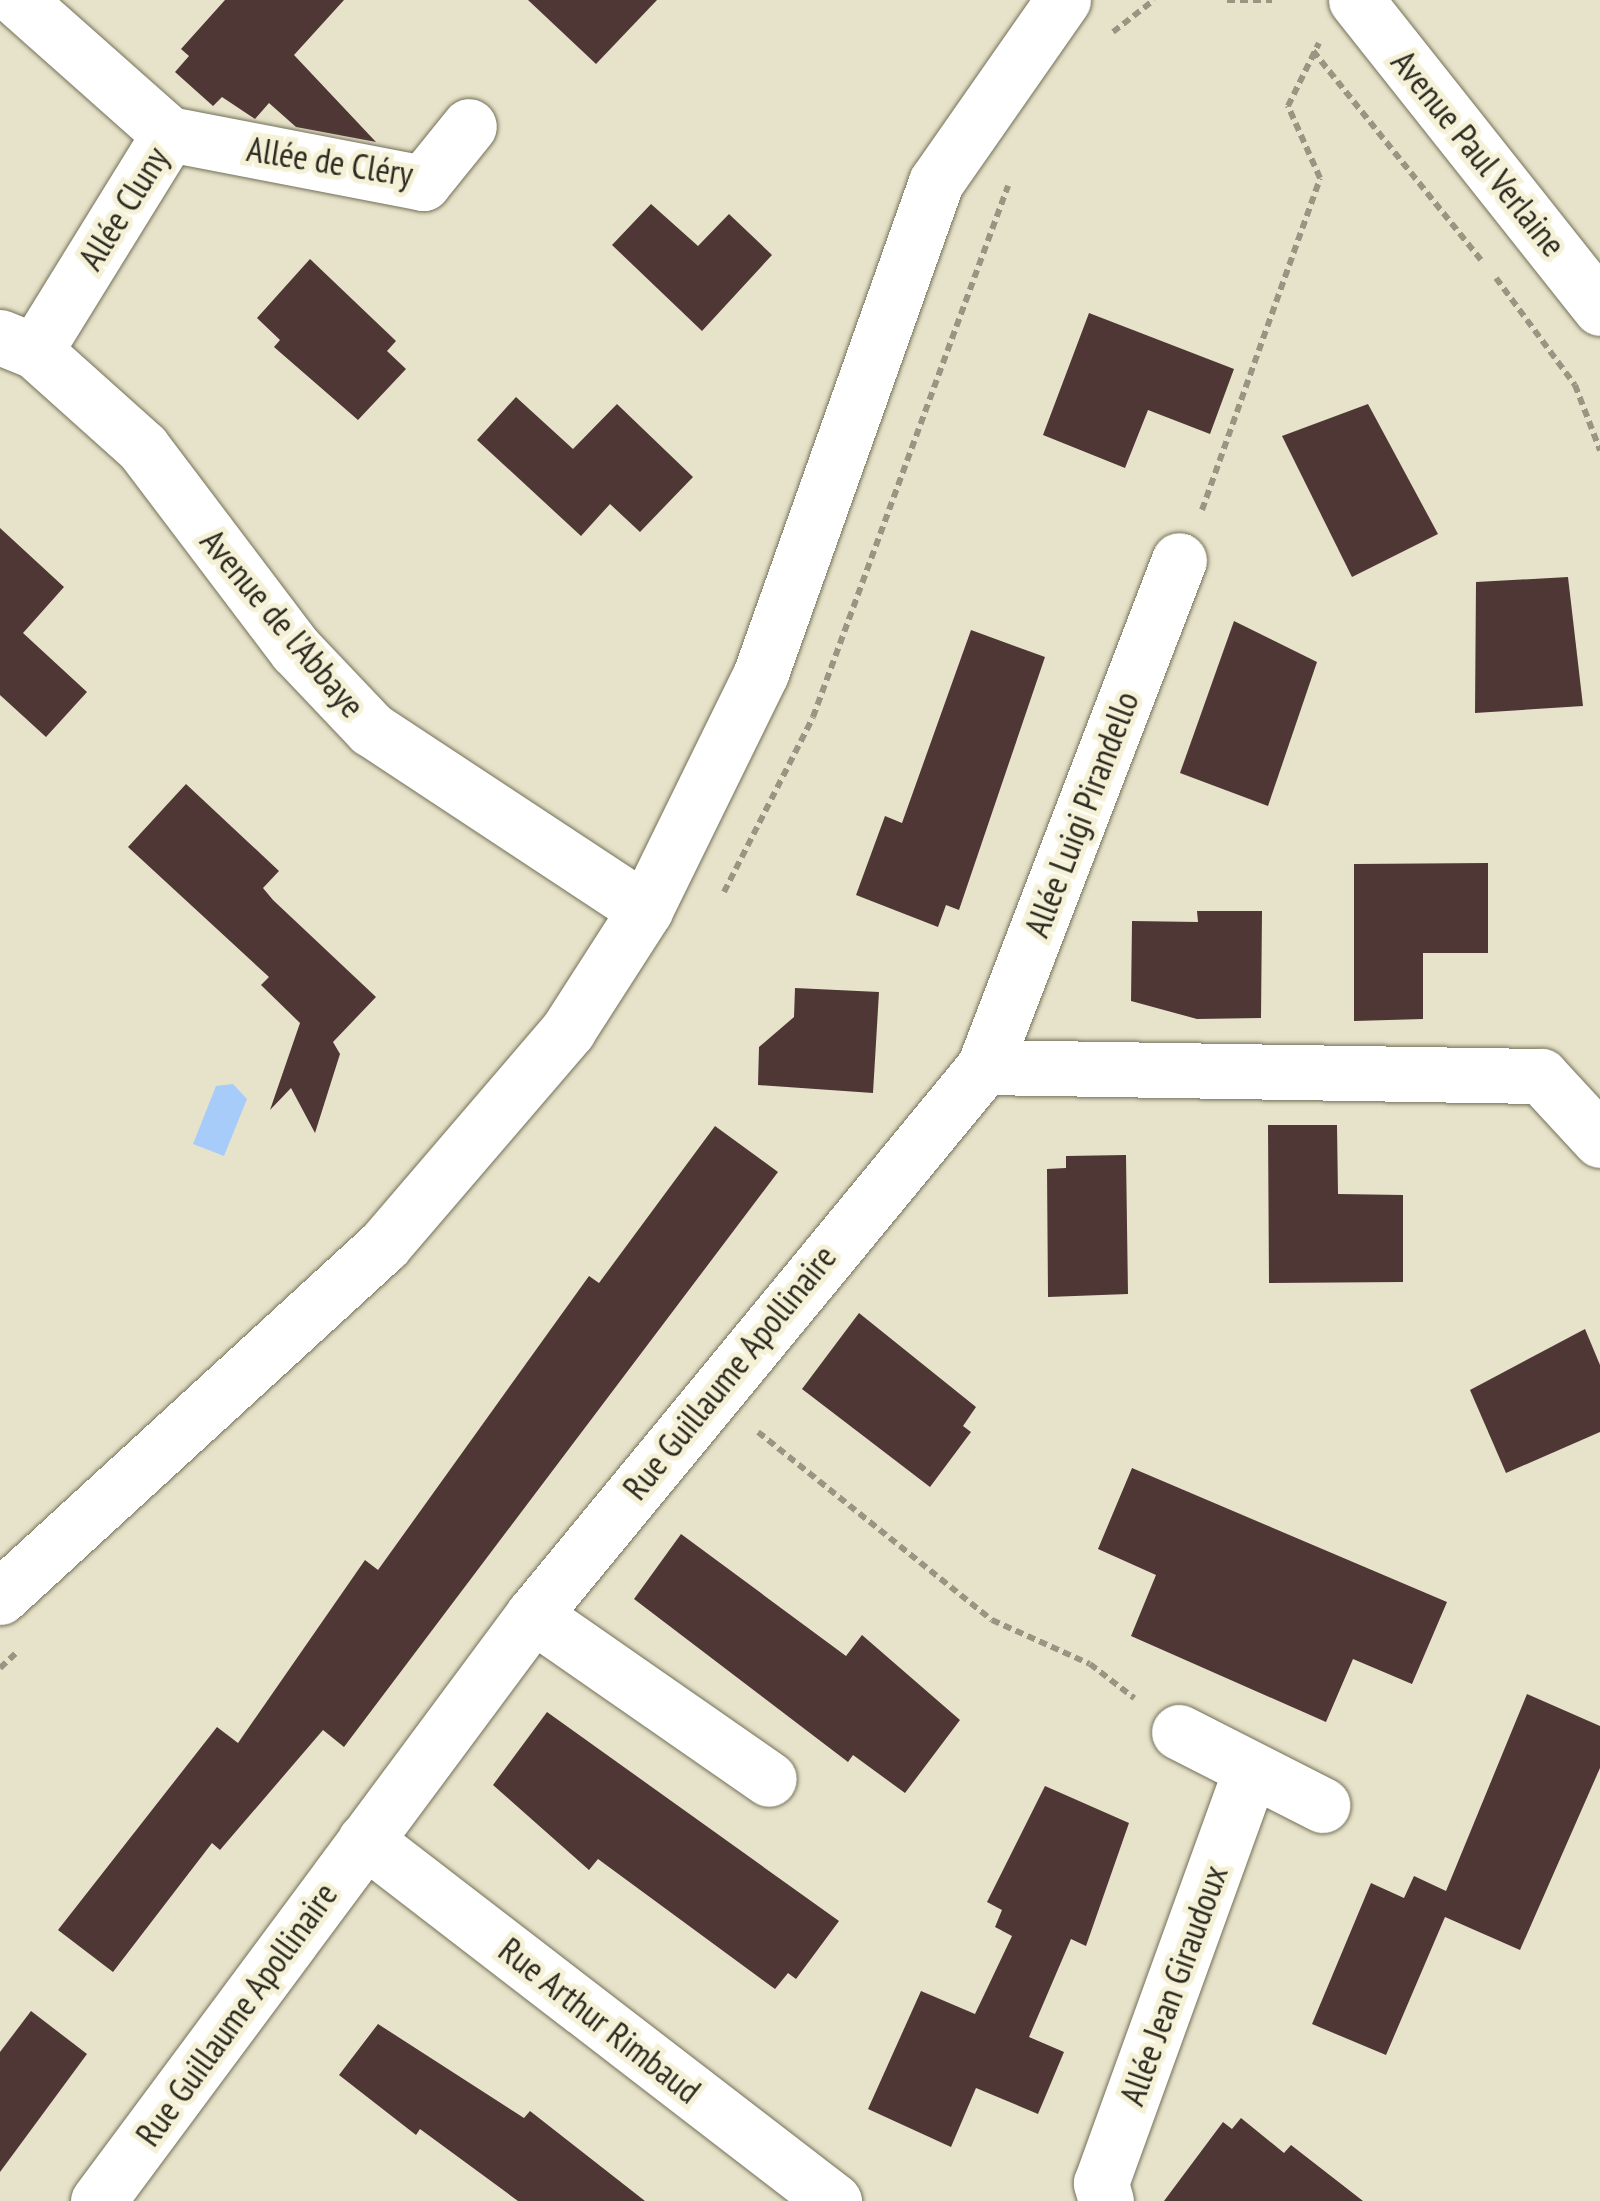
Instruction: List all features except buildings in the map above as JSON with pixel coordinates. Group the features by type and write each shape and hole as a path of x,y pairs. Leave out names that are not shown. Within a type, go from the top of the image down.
{"street":[{"name":"Allée Cluny","path":"18,0 169,134 18,344"},
{"path":"0,1597 384,1245 568,1030 645,910 762,673 936,182 1063,0"},
{"name":"Avenue Paul Verlaine","path":"1356,1 1600,308"},
{"name":"Allée de Cléry","path":"169,134 423,183 470,126"},
{"name":"Avenue de l'Abbaye","path":"18,344 143,448 296,650 372,729 645,910"},
{"name":"Allée Luigi Pirandello","path":"984,1067 1179,560"},
{"path":"984,1067 1541,1076 1600,1140"},
{"name":"Rue Guillaume Apollinaire","path":"98,2201 533,1615 708,1392 984,1067"},
{"path":"533,1615 769,1779"},
{"path":"1178,1732 1322,1805"},
{"name":"Allée Jean Giraudoux","path":"1106,2201 1100,2183 1251,1769"},
{"name":"Rue Arthur Rimbaud","path":"365,1840 834,2201"}],"path":[{"path":"1227,0 1272,0"},
{"path":"1179,560 1320,178 1288,106 1313,51 1356,1"},
{"path":"1313,51 1575,386 1600,450"},
{"path":"708,1392 992,1620 1090,1664 1178,1732"}],"water":[{"path":"233,1084 247,1099 224,1156 193,1144 216,1086"}]}
